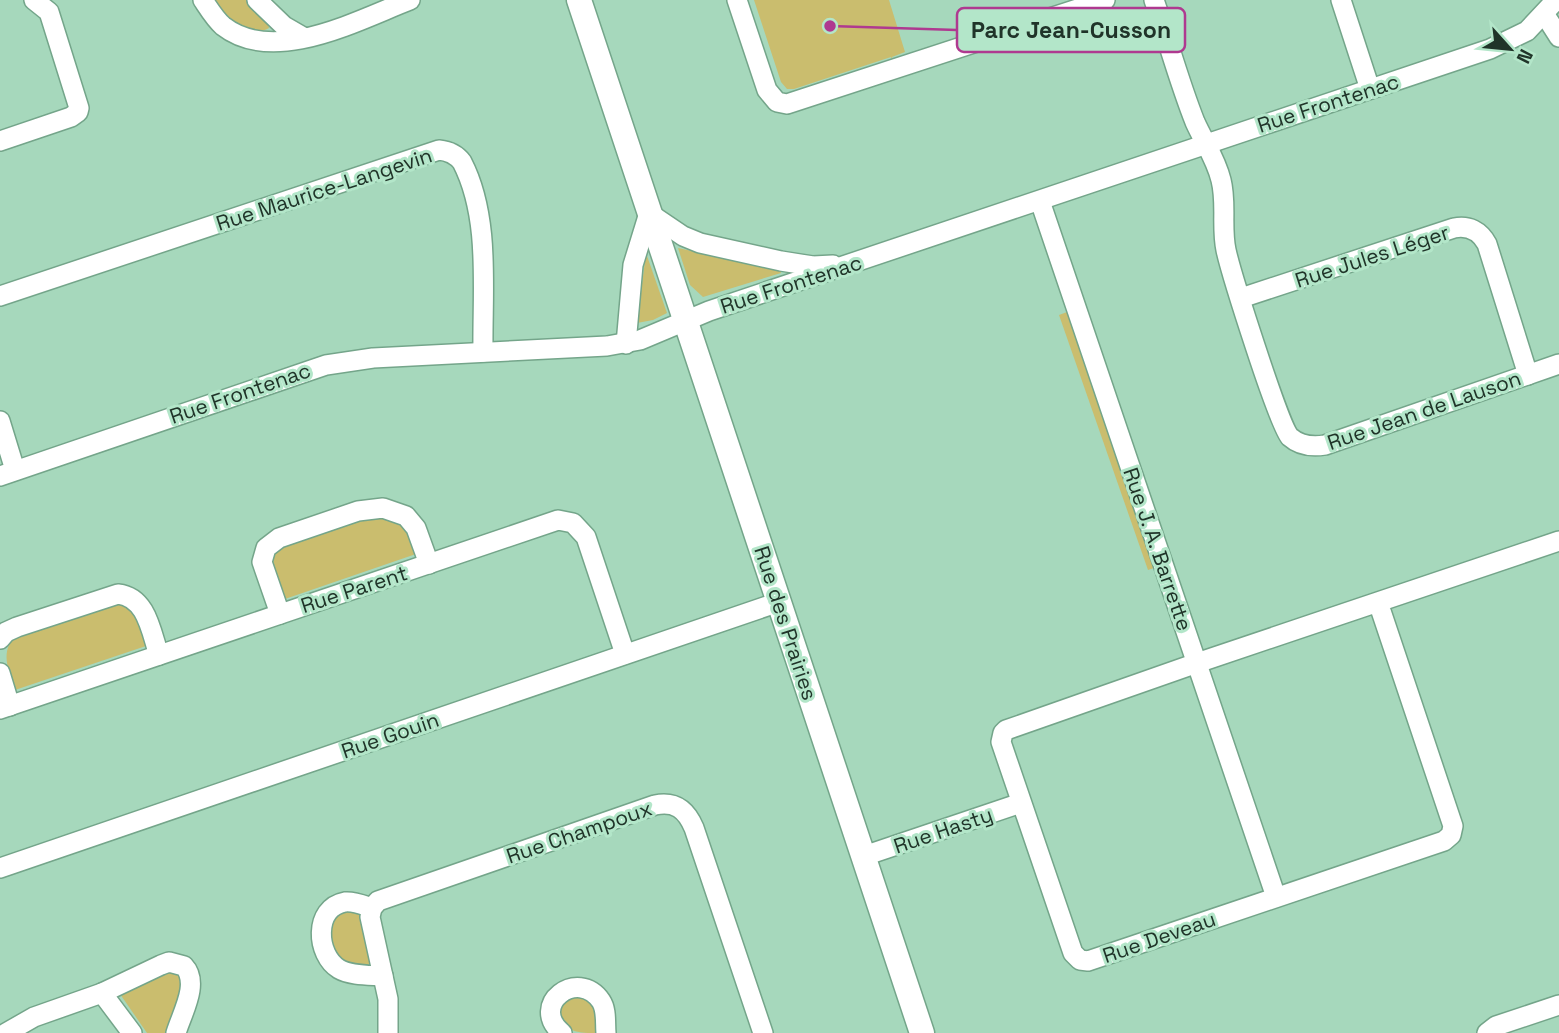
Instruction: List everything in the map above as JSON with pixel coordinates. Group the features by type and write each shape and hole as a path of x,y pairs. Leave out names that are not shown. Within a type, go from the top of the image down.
{"main road":[{"name":"Rue des Prairies","path":"579,0 922,1033"}],"street":[{"path":"0,141 71,117 79,108 49,12 34,0"},
{"path":"203,0 218,21 242,36 272,43 336,29 402,2"},
{"path":"257,0 284,26 303,37"},
{"path":"737,0 767,90 777,102 787,104 1105,0"},
{"name":"Rue Jean de Lauson","path":"1154,0 1196,122 1221,181 1226,248 1284,429 1289,437 1306,446 1325,445 1559,364"},
{"path":"1341,0 1370,89"},
{"path":"1550,7 1559,37"},
{"name":"Rue Frontenac","path":"8,473 317,367 373,358 626,344 849,264 1504,44 1527,31 1550,7"},
{"name":"Rue Maurice-Langevin","path":"0,296 439,150 458,157 462,162 479,206 483,352"},
{"name":"Rue J. A. Barrette","path":"1040,201 1276,897"},
{"path":"626,344 633,265 649,213 683,236 699,243 799,264 849,264"},
{"name":"Rue Jules Léger","path":"1241,298 1454,228 1466,227 1480,235 1488,244 1528,375"},
{"path":"0,421 8,473"},
{"name":"Rue Parent","path":"280,614 263,566 262,557 266,548 279,538 358,511 383,508 406,516 416,528 429,564"},
{"name":"Rue Parent","path":"0,673 5,708 551,522 568,521 577,526 586,537 625,654"},
{"name":"Rue Deveau","path":"1378,602 1453,831 1444,841 1088,961 1080,960 1073,953 1021,803 1002,742 1001,737 1006,730 1197,663 1378,602 1559,541"},
{"path":"0,639 16,627 112,594 124,595 135,600 142,609 159,656"},
{"name":"Rue Gouin","path":"0,868 779,602"},
{"name":"Rue Champoux","path":"372,908 378,901 390,896 655,805 668,803 687,813 694,828 763,1033"},
{"name":"Rue Hasty","path":"864,856 1021,803"},
{"path":"383,976 346,972 338,968 328,955 321,934 325,916 338,905 349,902 372,908 370,917 383,976 388,999 388,1033"},
{"path":"6,1033 34,1017 102,993 169,962 184,966 192,978 176,1033"},
{"path":"562,1033 554,1025 551,1009 558,995 572,988 589,991 601,1001 606,1033"},
{"path":"102,993 132,1033"},
{"path":"1487,1033 1496,1026 1559,1005"}],"shaded area":[{"path":"215,0 246,0 268,23 269,28 261,31 246,29 231,19"},
{"path":"754,0 889,0 905,52 892,57 896,69 891,57 787,89 781,82"},
{"path":"678,248 780,270 781,273 703,297 690,285"},
{"path":"646,253 667,313 653,320 637,323"},
{"path":"1067,312 1154,568 1148,570 1059,315"},
{"path":"381,517 405,524 416,554 285,599 273,560 278,549 351,523"},
{"path":"117,603 134,614 146,646 15,690 7,657 13,639"},
{"path":"340,911 359,913 371,962 366,967 343,961 334,952 329,928"},
{"path":"172,968 184,980 168,1033 147,1033 120,994"},
{"path":"576,995 593,1002 600,1033 577,1032 568,1027 558,1007 561,1002"}],"place":[{"name":"Parc Jean-Cusson","path":"830,26"}]}
